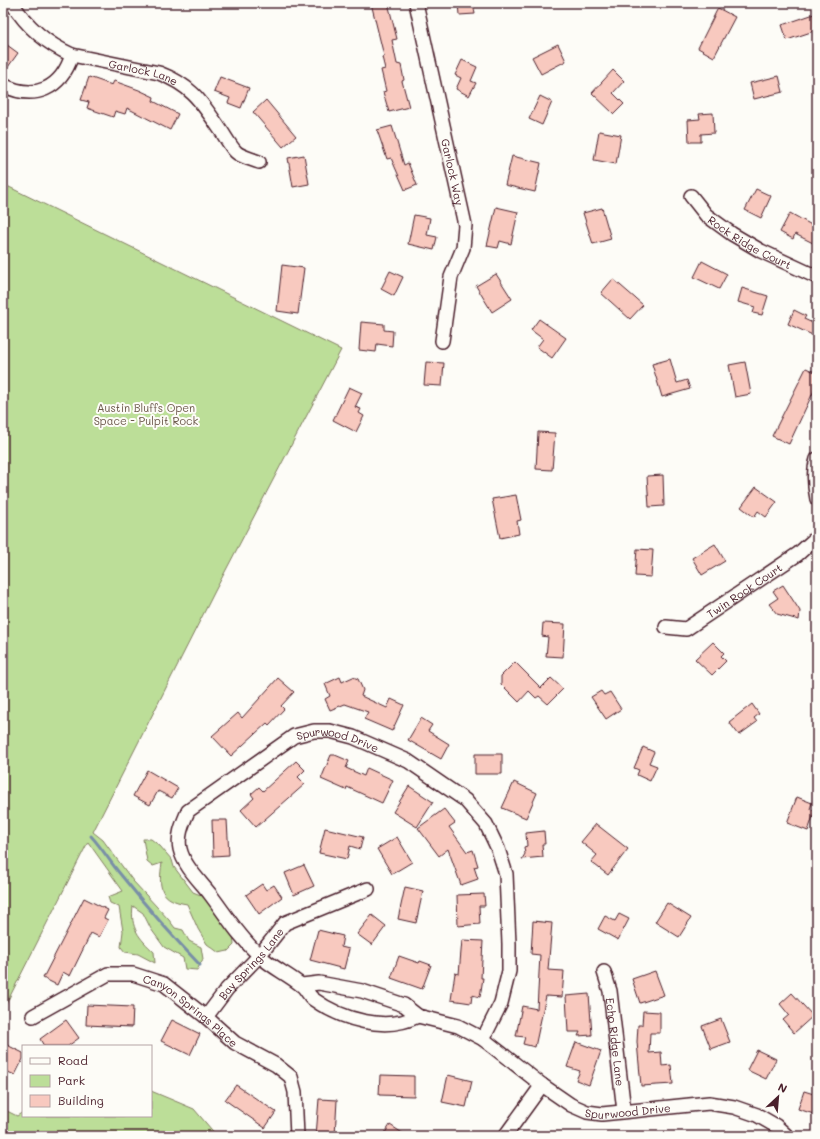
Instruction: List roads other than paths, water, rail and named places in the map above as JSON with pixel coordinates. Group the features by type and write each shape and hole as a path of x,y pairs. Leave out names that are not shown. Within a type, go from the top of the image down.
{"street":[{"name":"Garlock Lane","path":"12,3 28,24 40,36 50,44 72,55 159,73 183,84 202,102 236,153 259,162"},
{"name":"Garlock Way","path":"416,3 465,225 463,248 451,277 442,341"},
{"path":"3,85 13,90 26,93 40,91 51,86 61,77 68,68 72,55"},
{"name":"Rock Ridge Court","path":"691,196 706,216 732,234 803,272 817,277"},
{"path":"817,459 814,478 817,499"},
{"name":"Twin Rock Court","path":"666,627 686,629 798,554 817,537"},
{"name":"Spurwood Drive","path":"418,1016 408,1021 387,1024 367,1022 332,1011 310,997 302,985 259,956 239,934 187,865 180,848 180,829 188,811 294,736 314,731 330,731 353,736 408,762 465,800 486,824 498,849 506,874 509,944 508,971 501,1003 483,1039"},
{"name":"Bay Springs Lane","path":"206,1017 228,989 259,956 285,923 368,889"},
{"name":"Echo Ridge Lane","path":"604,972 610,992 624,1111"},
{"name":"Canyon Springs Place","path":"33,1016 108,974 133,974 164,984 206,1017 234,1043 276,1065 291,1077 295,1092 297,1136"},
{"name":"Spurwood Drive","path":"302,985 319,983 362,991 404,1004 418,1016 458,1026 483,1039 542,1085 571,1105 587,1112 602,1114 709,1103 734,1107 757,1115 776,1126 787,1136"},
{"path":"505,1136 542,1085"}],"waterway":[{"path":"91,836 140,898 200,965"}],"park label":[{"name":"Austin Bluffs Open Space - Pulpit Rock","path":"146,413"}]}
